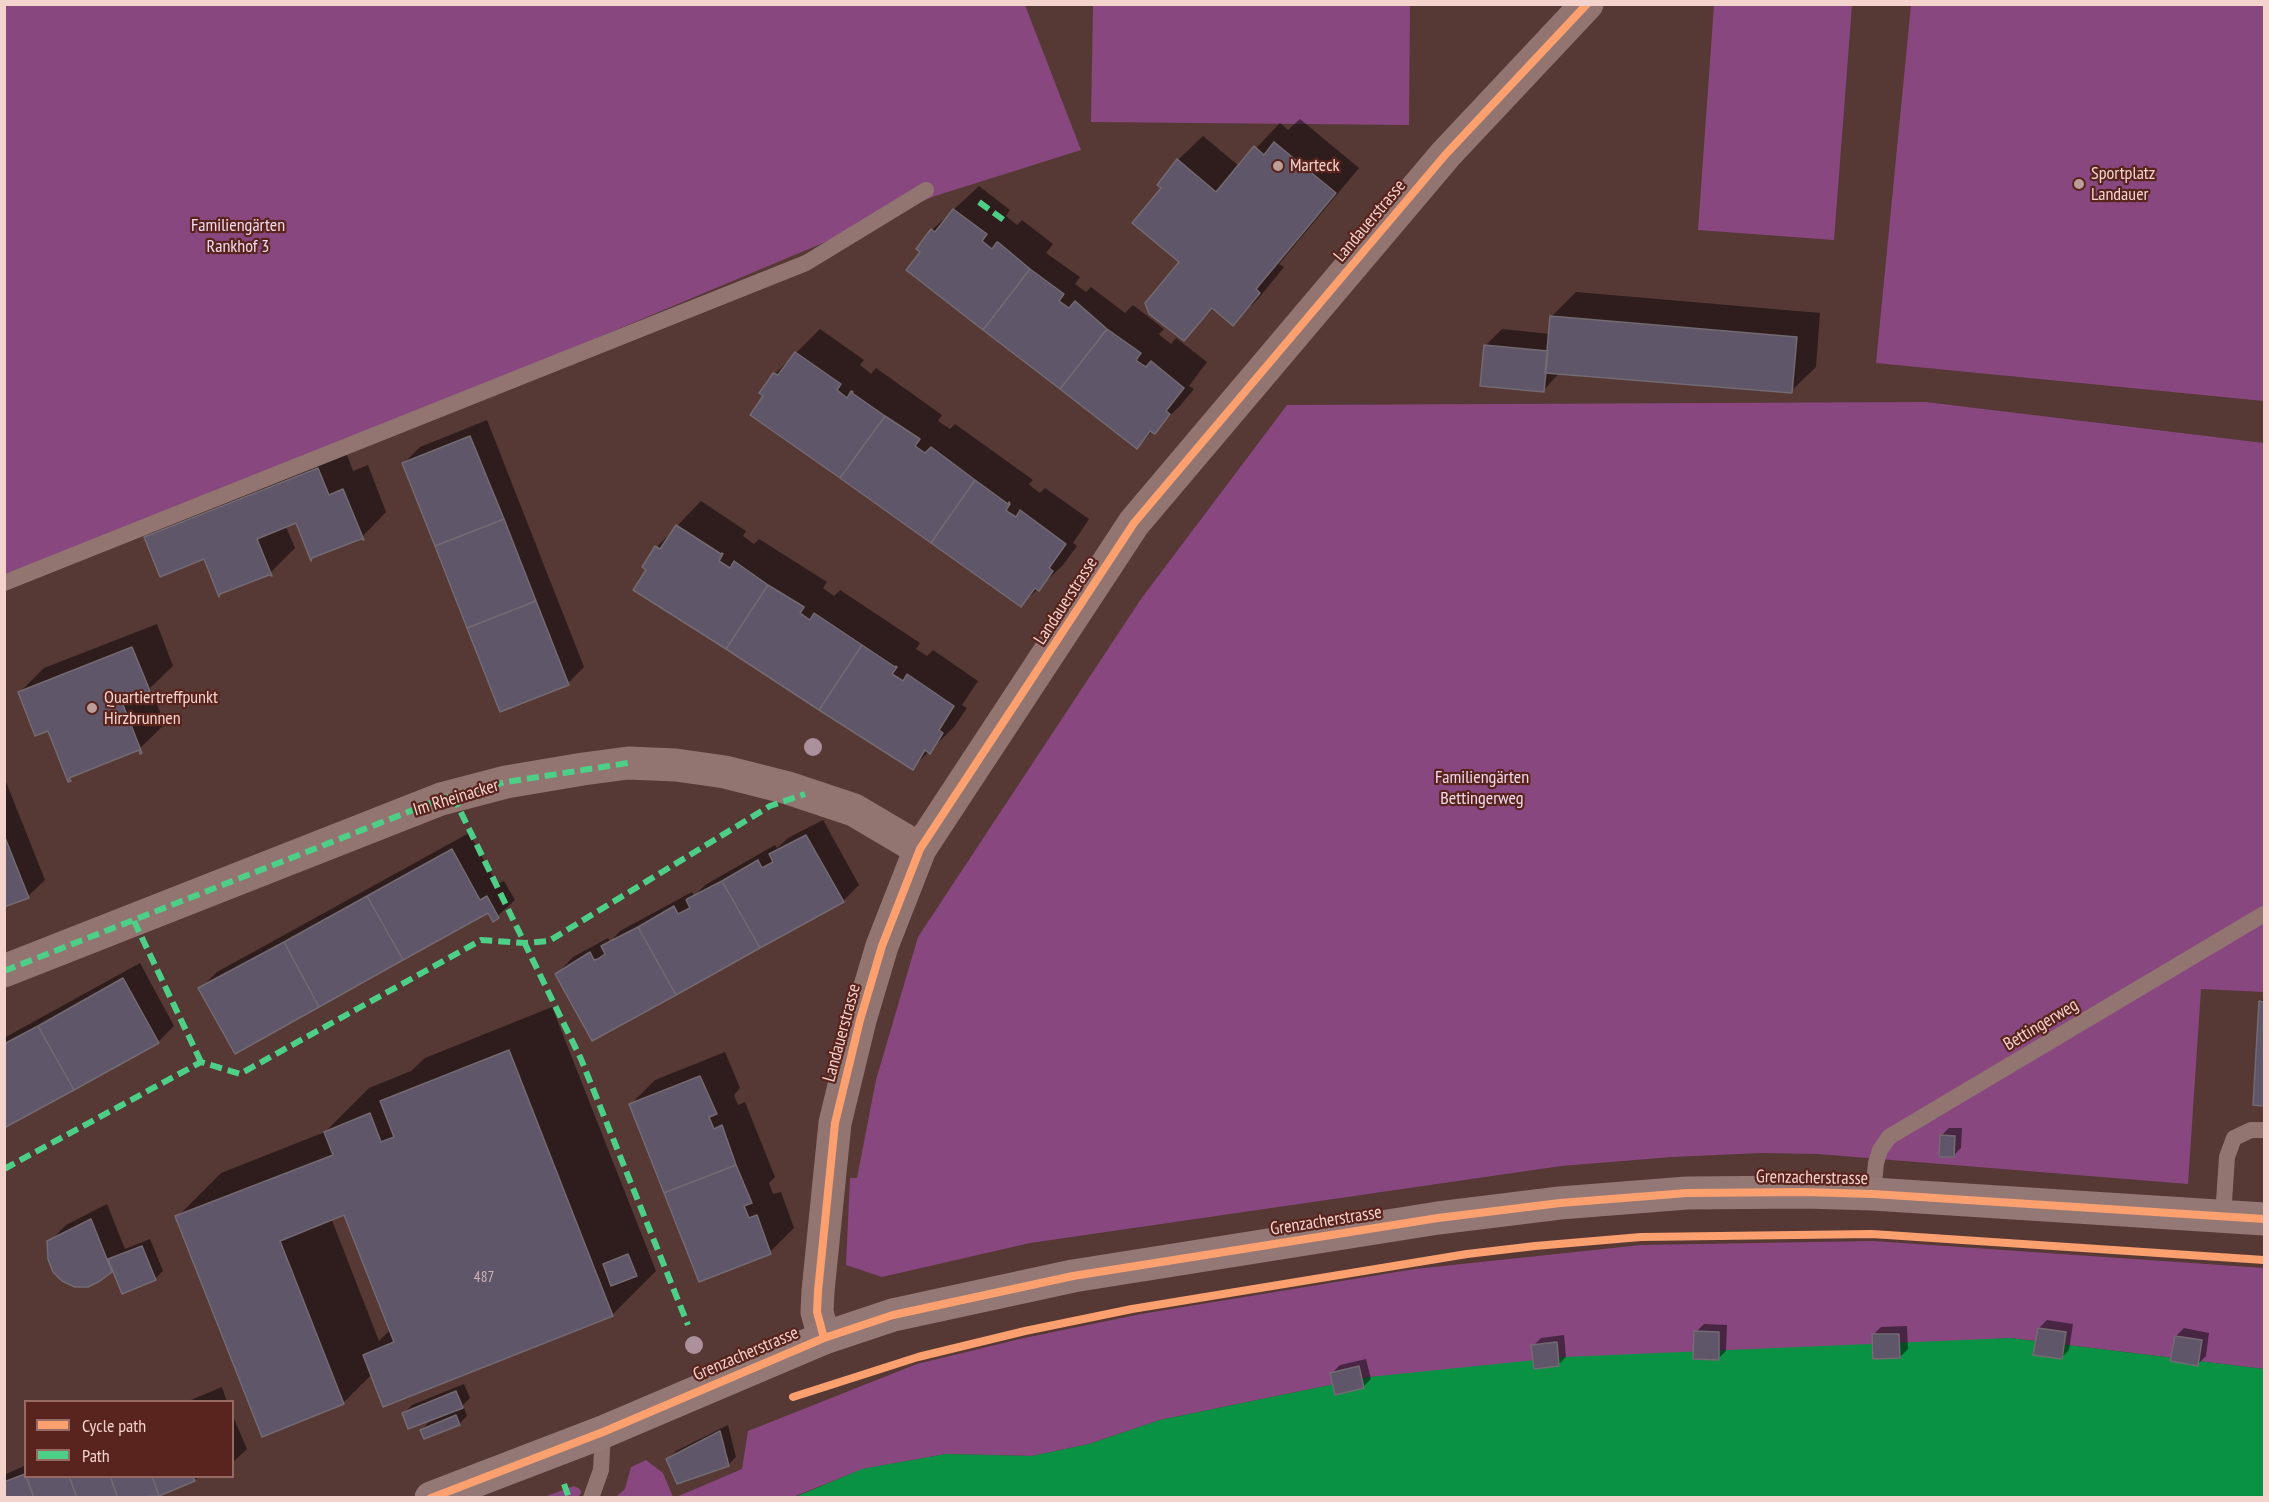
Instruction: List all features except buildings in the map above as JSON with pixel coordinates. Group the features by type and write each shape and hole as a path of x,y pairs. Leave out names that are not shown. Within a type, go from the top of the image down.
{"main road":[{"name":"Grenzacherstrasse","path":"431,1497 603,1432 824,1338 893,1315 1073,1276 1438,1218 1560,1203 1687,1193 1804,1192 1873,1194 2265,1219"}],"street":[{"name":"Landauerstrasse","path":"824,1338 817,1312 818,1291 835,1123 860,1020 882,946 920,849 1134,523 1446,154 1587,4"},
{"name":"Im Rheinacker","path":"4,971 441,799 506,782 628,763 676,765 725,772 788,788 854,810 920,849"}],"lane":[{"path":"4,583 806,263 926,190"},
{"name":"Bettingerweg","path":"1873,1194 1876,1163 1880,1150 1889,1137 2265,914"},
{"path":"2223,1216 2227,1157 2235,1138 2252,1130 2265,1130"},
{"path":"591,1497 601,1470 603,1432"}],"green space":[{"name":"Familiengärten Rankhof 3","path":"5,5 1025,5 1081,150 935,196 323,453 5,574"},
{"path":"1093,5 1410,5 1409,125 1091,122"},
{"path":"1714,5 1852,5 1834,240 1698,230"},
{"name":"Sportplatz Landauer","path":"1911,5 2264,5 2264,401 1876,363"},
{"name":"Familiengärten Bettingerweg","path":"1926,402 2264,443 2264,992 2201,989 2188,1184 1818,1154 1761,1153 1672,1157 1561,1166 1030,1243 882,1277 846,1265 850,1178 857,1178 876,1080 918,937 1141,599 1287,405"},
{"path":"1873,1241 2264,1268 2264,1369 2010,1338 1369,1377 1160,1420 1089,1444 1032,1456 946,1454 863,1469 793,1497 674,1498 742,1469 748,1431 917,1364 1024,1338 1141,1314 1415,1269 1641,1245"},
{"path":"646,1460 663,1473 673,1497 616,1497 625,1489 631,1467"},
{"path":"574,1486 580,1489 581,1493 578,1497 544,1497"}],"shaded area":[{"path":"2010,1338 2264,1369 2264,1497 793,1498 862,1469 946,1454 1032,1456 1089,1444 1160,1420 1369,1377 1565,1357"}],"marked path":[{"path":"979,202 1005,221"},
{"path":"4,971 441,799 506,782 628,763"},
{"path":"4,1169 201,1062 240,1074 481,940 525,943 549,941 770,806 805,794"},
{"path":"453,796 581,1059 688,1325"},
{"path":"134,921 201,1062"},
{"path":"564,1484 569,1498"}],"cycle path":[{"path":"824,1338 817,1312 818,1291 835,1123 860,1020 882,946 920,849 1134,523 1446,154 1587,4"},
{"path":"431,1498 603,1432 824,1338 893,1315 1073,1276 1438,1218 1560,1203 1687,1193 1804,1192 1873,1194 2264,1219"},
{"path":"793,1397 918,1357 1025,1331 1132,1309 1467,1254 1535,1246 1641,1237 1872,1234 2264,1260"}],"place":[{"name":"Marteck","path":"1278,166"},
{"name":"Sportplatz Landauer","path":"2079,184"},
{"name":"Quartiertreffpunkt Hirzbrunnen","path":"92,708"}]}
